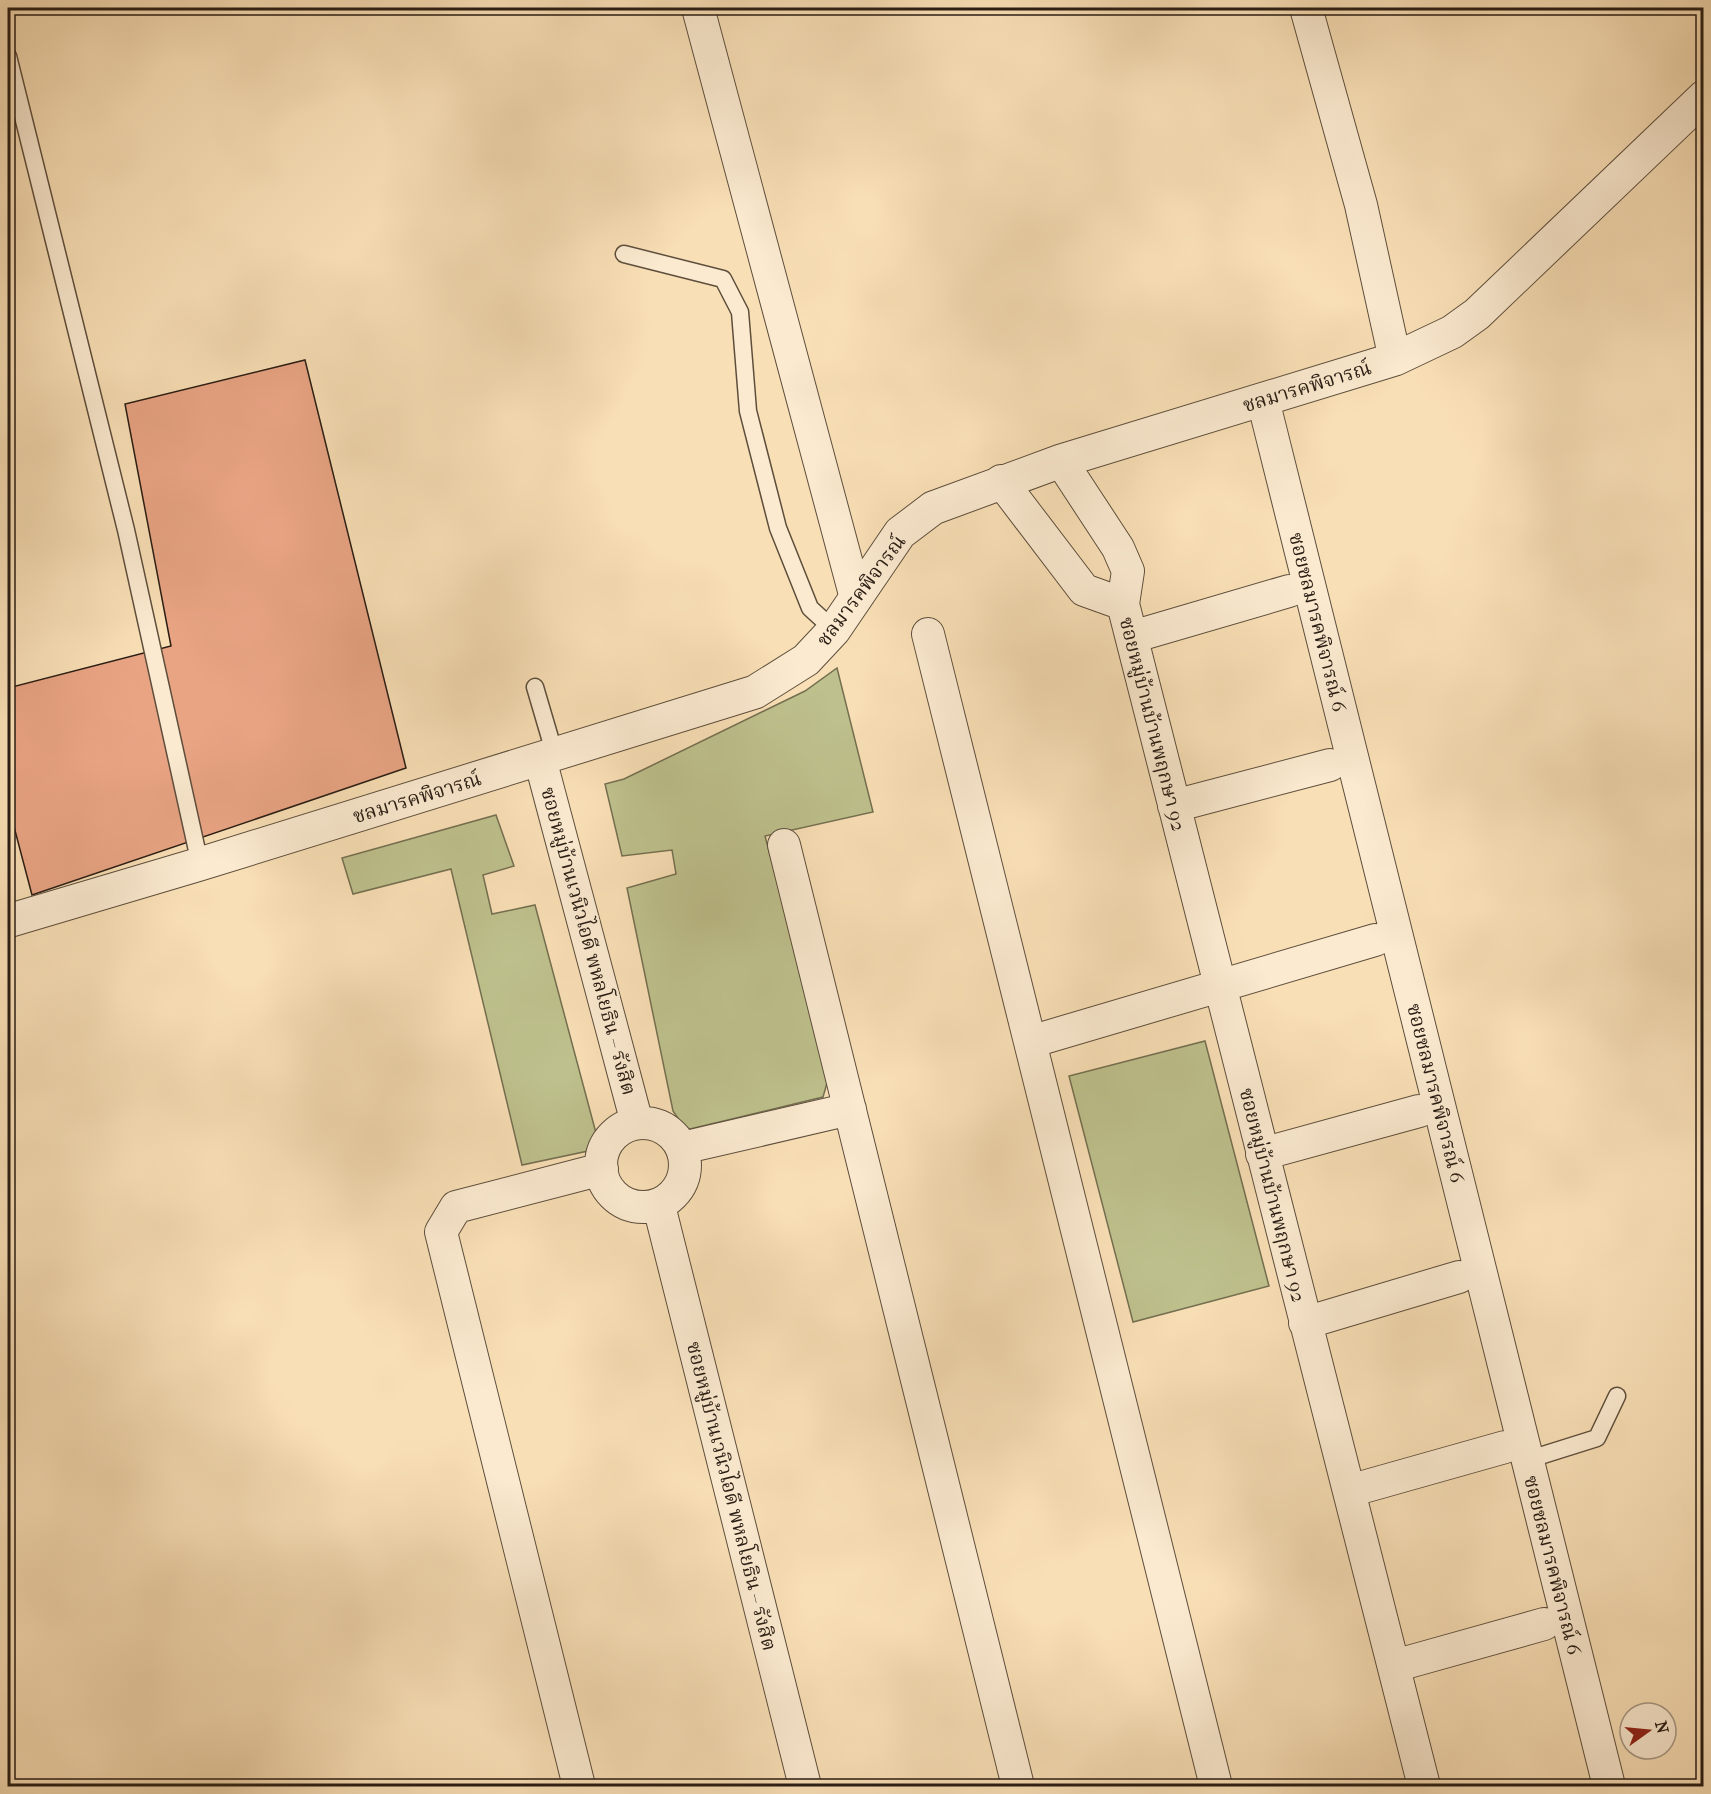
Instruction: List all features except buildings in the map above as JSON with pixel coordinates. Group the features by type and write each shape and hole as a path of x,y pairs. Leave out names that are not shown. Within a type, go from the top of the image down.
{"street":[{"path":"698,8 856,598"},
{"path":"1306,8 1361,205 1395,359"},
{"name":"ชลมารคพิจารณ์","path":"8,921 755,692 806,660 834,630 900,533 933,508 1001,481 1061,461 1395,359 1452,333 1477,314 1704,98"},
{"name":"ซอยชลมารคพิจารณ์ 6","path":"1263,400 1516,1454 1609,1786"},
{"name":"ซอยหมู่บ้านบ้านพฤกษา 92","path":"1061,461 1118,548 1128,571 1123,604 1424,1786"},
{"name":"ซอยหมู่บ้านบ้านพฤกษา 92","path":"1001,481 1084,590 1123,604"},
{"path":"1132,637 1289,591"},
{"path":"928,634 1216,1786"},
{"name":"ซอยหมู่บ้านเวนิวไอดี พหลโยธิน – รังสิต","path":"547,757 637,1123"},
{"path":"1174,806 1330,765"},
{"path":"784,845 1018,1786"},
{"path":"1030,1042 1375,940"},
{"path":"682,1148 850,1109"},
{"path":"1262,1154 1419,1111"},
{"path":"637,1123 651,1123 675,1136 686,1161 685,1175 680,1188 659,1206 645,1208 631,1206 618,1200 608,1189 602,1169 604,1148 612,1136 623,1127 637,1123"},
{"path":"579,1786 441,1232 456,1207 602,1169"},
{"name":"ซอยหมู่บ้านเวนิวไอดี พหลโยธิน – รังสิต","path":"659,1206 805,1786"},
{"path":"1305,1323 1460,1277"},
{"path":"1349,1491 1516,1454"},
{"path":"1394,1666 1544,1624"}],"lane":[{"path":"8,56 123,518 200,864"},
{"path":"624,254 723,279 732,293 741,321 748,411 778,528 810,608 834,630"},
{"path":"535,687 547,757"},
{"path":"1516,1454 1597,1438 1617,1396"}],"green space":[{"path":"837,668 873,812 765,836 829,1076 823,1097 686,1130 673,1111 627,888 676,874 672,850 622,856 605,784 624,779 805,691"},
{"path":"496,815 514,866 483,875 492,914 535,905 596,1133 588,1151 522,1165 451,869 353,894 342,858"},
{"path":"1205,1041 1269,1286 1133,1322 1069,1076"}]}
